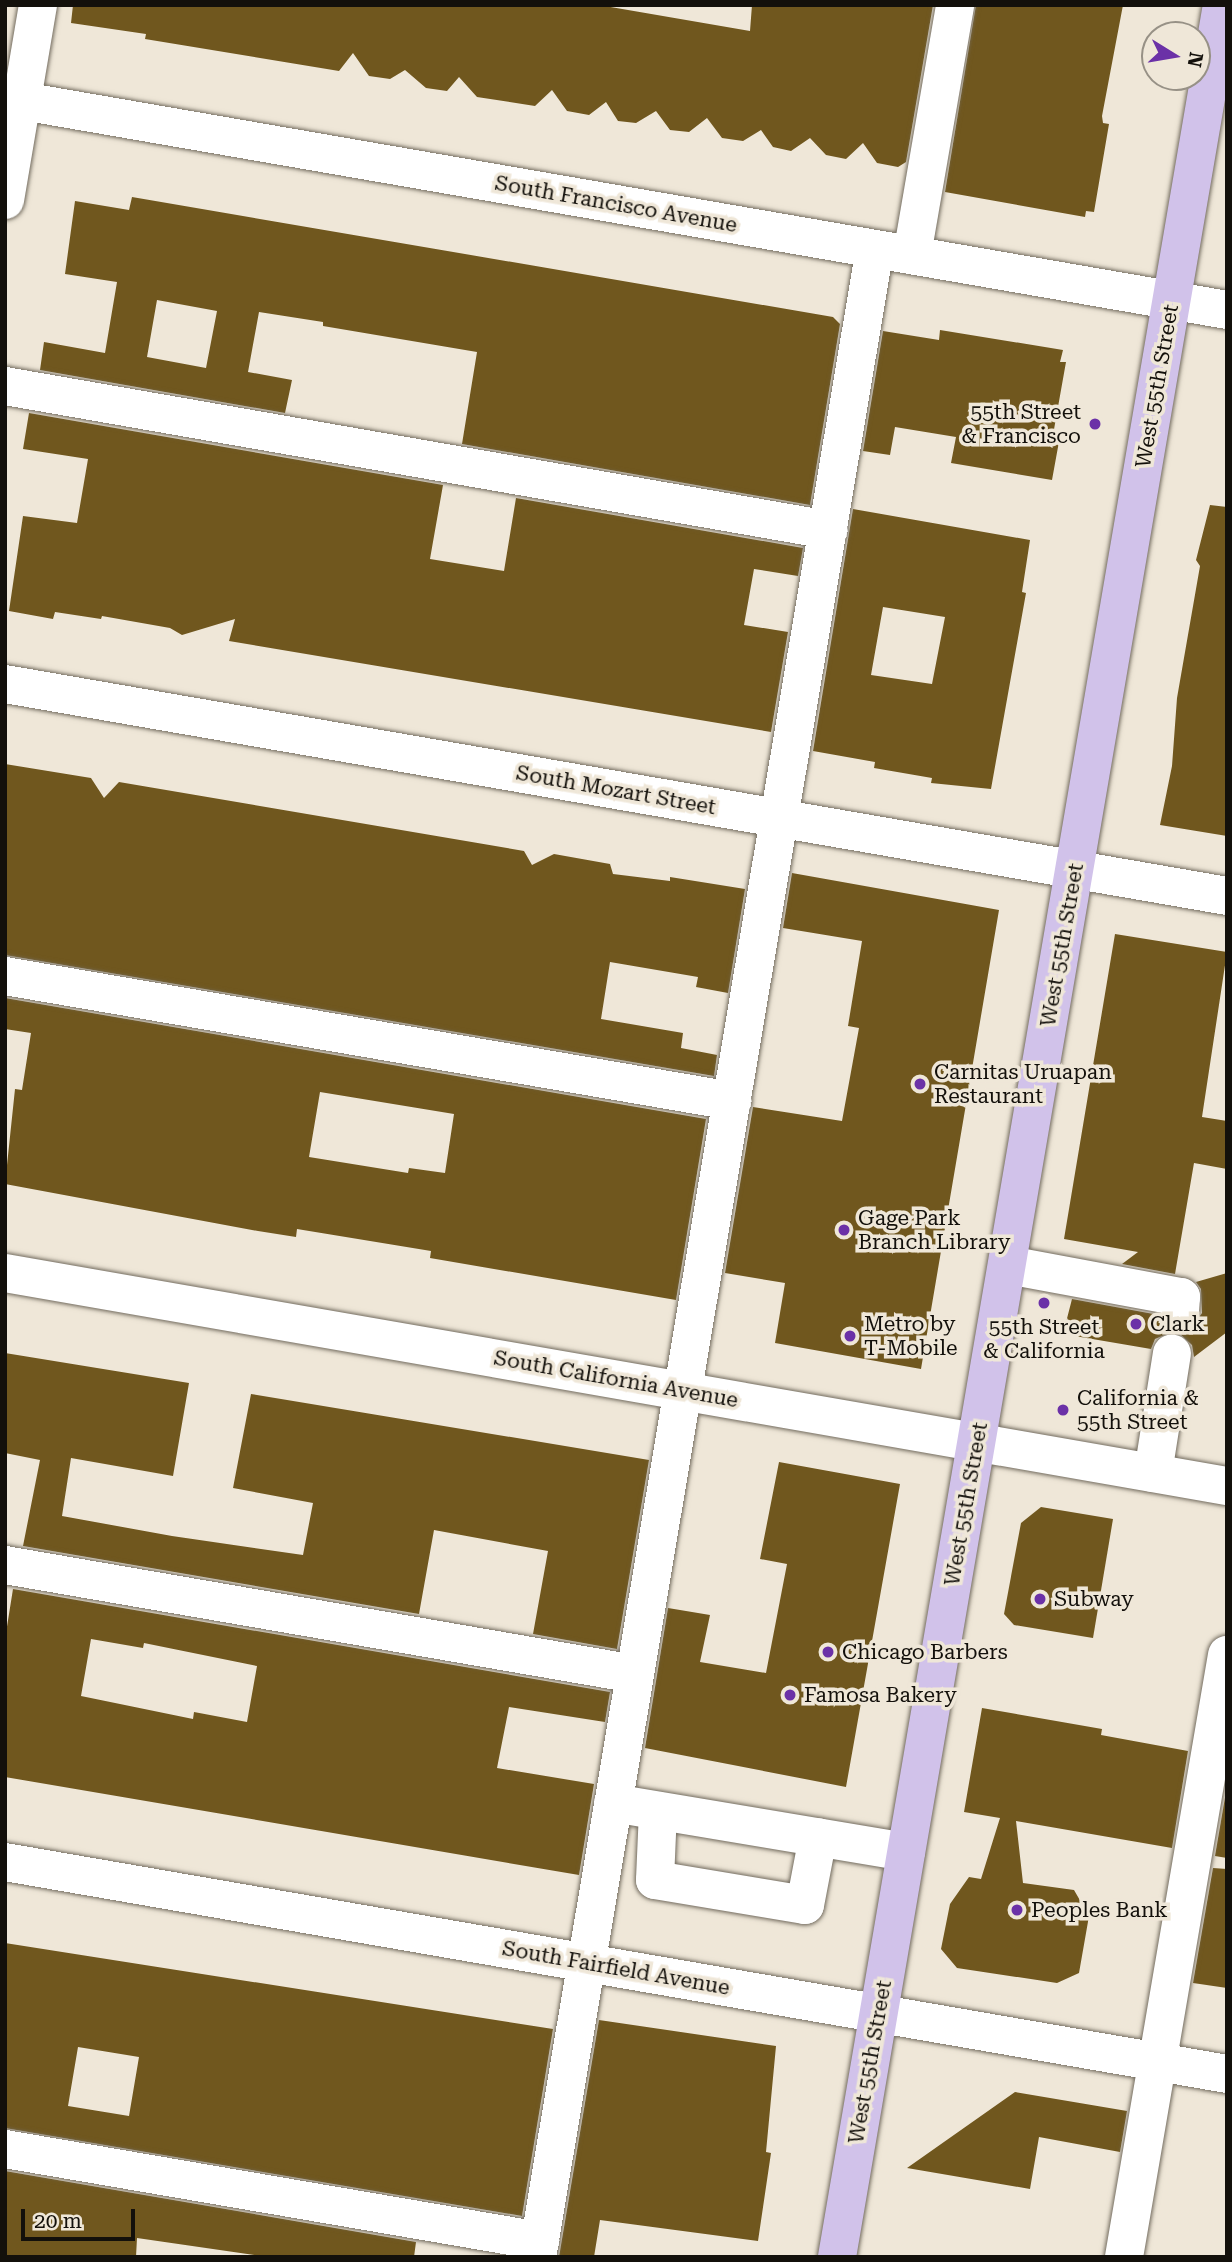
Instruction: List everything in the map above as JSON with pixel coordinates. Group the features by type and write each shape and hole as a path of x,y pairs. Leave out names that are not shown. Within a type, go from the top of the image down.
{"main road":[{"name":"West 55th Street","path":"837,2257 1222,5"}],"street":[{"path":"5,200 14,99 38,5"},
{"path":"5,2148 538,2249 828,530 893,252 955,5"},
{"name":"South Francisco Avenue","path":"14,99 1227,310"},
{"path":"5,386 828,530"},
{"name":"South Mozart Street","path":"5,684 1227,895"},
{"path":"5,976 732,1101"},
{"path":"1008,1265 1181,1297 1180,1311"},
{"name":"South California Avenue","path":"5,1273 1227,1486"},
{"path":"1153,1473 1172,1353"},
{"path":"5,1565 635,1674"},
{"path":"1124,2257 1157,2062 1216,1777 1227,1655"},
{"path":"613,1803 905,1852"},
{"path":"658,1811 655,1880 805,1905 818,1838"},
{"name":"South Fairfield Avenue","path":"5,1862 1227,2074"}],"building":[{"path":"73,5 599,5 750,31 752,5 933,5 906,162 898,167 877,163 863,143 846,159 826,155 810,138 791,151 773,147 761,130 743,141 722,138 707,118 689,132 670,130 656,111 636,123 618,121 606,102 589,115 567,111 552,90 535,106 477,97 459,77 447,91 426,88 405,70 390,79 369,76 353,53 339,71 145,39 146,34 71,23"},
{"path":"976,5 1123,5 1102,116 1103,123 1109,124 1094,212 1086,211 1085,217 945,192"},
{"path":"132,197 833,317 840,324 810,505 462,444 477,352 323,326 323,322 259,312 248,372 292,380 285,413 40,370 44,342 105,353 117,282 65,274 75,201 129,210","holes":["157,300 217,311 206,368 147,357"]},
{"path":"940,330 1063,350 1060,362 1066,362 1053,435 1060,436 1052,480 951,463 956,437 895,427 890,455 863,451 883,331 939,340"},
{"path":"29,413 443,485 430,559 504,571 516,498 803,548 798,576 754,569 744,625 788,632 771,732 229,641 235,619 182,635 170,628 102,616 101,619 55,612 53,619 9,611 23,516 77,523 88,459 23,449"},
{"path":"1210,505 1227,507 1227,836 1160,825 1172,766 1177,698 1200,566 1196,560"},
{"path":"853,509 1030,540 1022,592 1026,593 991,789 931,783 932,778 874,768 875,762 813,751","holes":["883,607 945,617 932,684 871,675"]},
{"path":"5,764 91,778 104,798 119,782 524,851 532,865 554,854 610,864 613,874 670,881 670,877 745,889 728,993 696,987 698,977 610,962 601,1019 683,1033 681,1048 717,1055 714,1076 5,955"},
{"path":"792,873 999,910 921,1369 775,1343 785,1283 725,1273 753,1107 842,1121 859,1028 848,1026 862,941 783,928"},
{"path":"1115,934 1227,952 1202,1117 1227,1121 1227,1169 1194,1163 1175,1274 1122,1264 1138,1252 1064,1239"},
{"path":"5,998 706,1119 676,1300 430,1258 431,1251 297,1229 296,1237 5,1184 15,1089 22,1090 31,1033 5,1029","holes":["320,1092 454,1114 445,1173 409,1168 408,1173 309,1157"]},
{"path":"1227,1273 1227,1332 1194,1357 1192,1345 1179,1333 1190,1330 1202,1313 1201,1289 1196,1282"},
{"path":"1072,1299 1159,1315 1174,1331 1155,1339 1151,1349 1063,1334"},
{"path":"5,1353 189,1383 173,1476 71,1458 62,1516 172,1536 303,1555 313,1503 233,1488 251,1394 649,1460 617,1649 533,1634 548,1551 434,1530 419,1614 23,1546 40,1460 5,1453"},
{"path":"779,1462 900,1484 846,1787 645,1748 668,1608 710,1615 700,1662 766,1673 787,1564 760,1559"},
{"path":"1041,1507 1113,1519 1093,1638 1014,1625 1004,1614 1021,1523"},
{"path":"13,1589 610,1692 605,1722 509,1707 497,1768 594,1784 579,1875 5,1777 5,1639","holes":["91,1639 143,1648 144,1643 257,1666 247,1722 194,1712 193,1719 81,1696"]},
{"path":"982,1708 1102,1729 1101,1735 1188,1751 1172,1848 1016,1821 1023,1883 1074,1890 1089,1916 1079,1973 1057,1983 957,1968 941,1949 950,1904 969,1877 981,1879 1000,1818 964,1812"},
{"path":"1227,1786 1227,1858 1215,1856"},
{"path":"1213,1868 1227,1869 1227,1988 1193,1983"},
{"path":"5,1943 553,2029 522,2216 5,2128","holes":["78,2047 139,2057 129,2116 68,2106"]},
{"path":"599,2020 776,2046 766,2152 771,2153 758,2241 600,2220 594,2257 559,2257"},
{"path":"1015,2092 1127,2111 1120,2152 1039,2137 1030,2189 907,2168"},
{"path":"5,2171 416,2242 414,2257 269,2257 137,2238 136,2257 5,2257"}],"place":[{"name":"55th Street & Francisco","path":"1095,424"},
{"name":"Carnitas Uruapan Restaurant","path":"920,1084"},
{"name":"Gage Park Branch Library","path":"844,1230"},
{"name":"55th Street & California","path":"1044,1303"},
{"name":"Clark","path":"1136,1324"},
{"name":"Metro by T-Mobile","path":"850,1336"},
{"name":"California & 55th Street","path":"1063,1410"},
{"name":"Subway","path":"1040,1599"},
{"name":"Chicago Barbers","path":"828,1652"},
{"name":"Famosa Bakery","path":"790,1695"},
{"name":"Peoples Bank","path":"1017,1910"}]}
